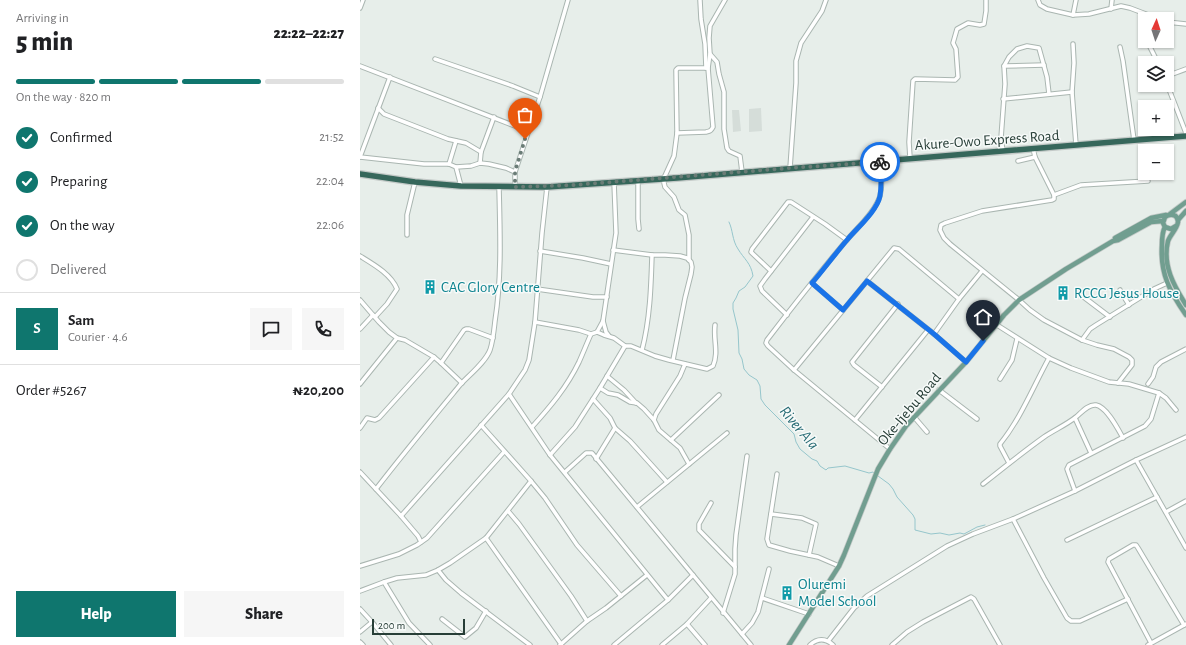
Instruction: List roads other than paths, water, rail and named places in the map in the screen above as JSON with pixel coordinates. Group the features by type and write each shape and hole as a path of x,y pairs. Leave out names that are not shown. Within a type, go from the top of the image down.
{"highway":[{"name":"Akure-Owo Express Road","path":"360,174 415,182 461,186 547,187 1186,136"}],"main road":[{"path":"1186,202 1168,215 1164,226 1162,264 1167,283 1186,315"},
{"path":"1186,211 1178,220 1170,236 1168,243 1167,263 1173,283 1186,305"},
{"path":"1113,241 1143,222 1157,216 1176,216 1178,220"},
{"path":"1156,221 1164,226"},
{"path":"1113,241 1118,240 1144,225 1156,221"},
{"path":"1156,221 1160,225 1171,229 1176,226"},
{"name":"Oke-Ijebu Road","path":"789,645 839,566 876,474 890,449 906,426 966,362 1019,300 1066,269 1113,241"}],"street":[{"path":"360,8 363,0"},
{"path":"515,187 515,172 540,97 568,0"},
{"path":"677,133 710,132 713,127 700,0"},
{"path":"707,68 710,54 710,26 725,0"},
{"path":"790,168 796,83 796,61 802,43 822,12 826,0"},
{"path":"910,158 913,81 915,79 955,80 958,78 956,49 953,44 956,32 958,28 968,23 980,25 984,24 986,0"},
{"path":"1038,0 1040,5 1047,9 1073,15 1089,14 1116,7 1126,7 1140,12"},
{"path":"1073,15 1076,0"},
{"path":"1111,9 1112,0"},
{"path":"1174,23 1186,24"},
{"path":"1073,44 1074,63 1072,92 1076,145"},
{"path":"1003,150 1001,136 1005,84 1004,66 1016,49 1027,46 1039,48 1047,77 1049,94"},
{"path":"1120,47 1134,140"},
{"path":"710,54 718,62 719,74 724,92 724,129 727,148 729,151 740,156 742,172"},
{"path":"435,59 540,97"},
{"path":"1004,66 1044,65"},
{"path":"360,66 528,131"},
{"path":"673,360 692,267 689,260 689,235 685,215 679,210 674,197 665,187 664,178 674,156 677,133 676,70 678,68 707,68"},
{"path":"1174,73 1186,69"},
{"path":"390,78 360,157 424,164 449,164 456,167 480,164 495,165 515,172"},
{"path":"1004,99 1072,92"},
{"path":"1170,92 1186,132"},
{"path":"378,108 384,114 456,141 466,143 481,152"},
{"path":"374,119 384,114"},
{"path":"480,164 481,152 494,117"},
{"path":"449,164 456,141"},
{"path":"1033,148 1035,157 1054,194 1054,199 982,211 941,225 939,227 940,230 944,238 982,271 1044,320 1082,340 1097,346 1114,350 1129,357 1132,360 1131,368 1118,383"},
{"path":"1018,161 1035,157"},
{"path":"880,161 881,187 880,196 877,203 870,214 812,283 766,343 794,370 890,449"},
{"path":"456,167 461,186"},
{"path":"638,180 639,229"},
{"path":"1054,194 1081,185 1148,181"},
{"path":"407,235 408,211 415,182"},
{"path":"535,322 579,330 592,334 597,332 603,321 616,226 614,182"},
{"path":"376,489 428,423 486,357 489,351 493,338 499,288 499,187"},
{"path":"401,516 510,394 525,370 535,322 540,250 547,187"},
{"path":"771,271 753,254 751,250 790,202 847,240"},
{"path":"787,315 760,290 760,286 813,217"},
{"path":"794,370 892,249 899,249 959,299"},
{"path":"540,250 611,264"},
{"path":"613,250 652,255 680,256 689,260"},
{"path":"642,350 648,316 652,255"},
{"path":"360,256 386,274 393,281 397,289 387,304 360,329"},
{"path":"934,334 959,299 982,271"},
{"path":"867,281 898,304 966,362"},
{"path":"812,283 843,310"},
{"path":"1082,340 1090,330 1154,289 1167,283"},
{"path":"537,289 593,297 607,297"},
{"path":"1120,290 1129,305"},
{"path":"1081,295 1110,317"},
{"path":"360,300 384,328 397,338 405,340 434,357 462,383"},
{"path":"882,387 852,362 898,304"},
{"path":"603,321 606,332 609,336"},
{"path":"597,332 617,339 625,346 631,346 659,357 707,369 713,366 717,350 714,338 715,325"},
{"path":"997,325 1048,358 1109,382 1129,384 1159,393 1166,398 1176,410"},
{"path":"441,363 466,329 469,328 493,338"},
{"path":"855,420 928,330"},
{"path":"532,427 566,384 592,334"},
{"path":"360,384 397,338"},
{"path":"1000,379 1012,360 1017,339"},
{"path":"550,454 571,433 594,399 625,346"},
{"path":"1148,384 1160,362 1186,349"},
{"path":"360,428 367,418 375,420 380,418 434,357"},
{"path":"1008,463 1000,444 1011,429 1030,396 1048,358"},
{"path":"654,420 656,414 680,376 685,364"},
{"path":"607,376 636,403 644,408 654,420 659,430 680,448 689,464"},
{"path":"600,388 608,393 618,395 630,402 636,403"},
{"path":"939,390 977,419"},
{"path":"1075,491 1067,467 1140,429 1149,422 1159,393"},
{"path":"510,394 550,454 668,600"},
{"path":"671,440 719,395"},
{"path":"594,399 610,418 615,428 630,441 667,482"},
{"path":"983,484 1008,463 1047,435 1075,418 1088,407 1096,405 1102,408 1113,421 1123,438"},
{"path":"915,418 928,432"},
{"path":"1075,418 1092,453"},
{"path":"481,425 545,498 577,545 621,596"},
{"path":"596,459 615,428"},
{"path":"637,507 727,433"},
{"path":"829,640 854,608 867,596 952,543 994,525 1013,519 1075,491 1186,437"},
{"path":"360,566 399,554 427,538 504,452"},
{"path":"565,472 586,453 592,453 751,645"},
{"path":"723,613 734,580 736,535 747,456"},
{"path":"1136,460 1186,548"},
{"path":"360,472 401,516 418,536 421,542"},
{"path":"777,474 767,539 769,545 818,557 839,566"},
{"path":"360,591 384,582 404,577 421,576 438,570 450,563 486,538 531,481"},
{"path":"1067,540 1157,497"},
{"path":"1166,512 1186,501"},
{"path":"711,503 699,524 699,530 735,567"},
{"path":"508,511 571,596 587,621"},
{"path":"772,514 802,518 816,524 809,555"},
{"path":"1013,519 1067,618 1080,621 1128,599"},
{"path":"486,538 560,644 587,621 647,575"},
{"path":"1133,545 1136,545 1185,624 1150,644 1108,560 1133,545"},
{"path":"742,634 755,618 762,598 769,569"},
{"path":"438,570 451,586 530,645"},
{"path":"614,645 668,600 694,575"},
{"path":"384,582 409,623 430,645"},
{"path":"894,644 907,632 923,622 971,597 974,599 999,644 993,645"},
{"path":"662,645 687,624 711,598"},
{"path":"762,598 809,614"},
{"path":"360,609 391,645"},
{"path":"442,619 465,637 476,628 486,611"},
{"path":"360,632 372,622"},
{"path":"687,624 705,645"},
{"path":"810,645 817,640 829,640"},
{"path":"829,640 833,645"}],"waterway":[{"name":"River Ala","path":"729,222 736,246 749,264 753,276 745,287 739,291 733,303 733,309 738,330 739,353 744,369 749,375 757,380 760,386 761,399 765,405 794,434 800,449 812,459 817,461 820,466 826,470 828,468 845,466 874,473"},
{"name":"River Ala","path":"878,476 889,484 897,497 913,515 915,519 915,530 931,534 964,534 977,527 985,525"}],"place":[{"name":"CAC Glory Centre","path":"430,287"},
{"name":"RCCG Jesus House","path":"1063,293"},
{"name":"Oluremi Model School","path":"787,593"}]}
